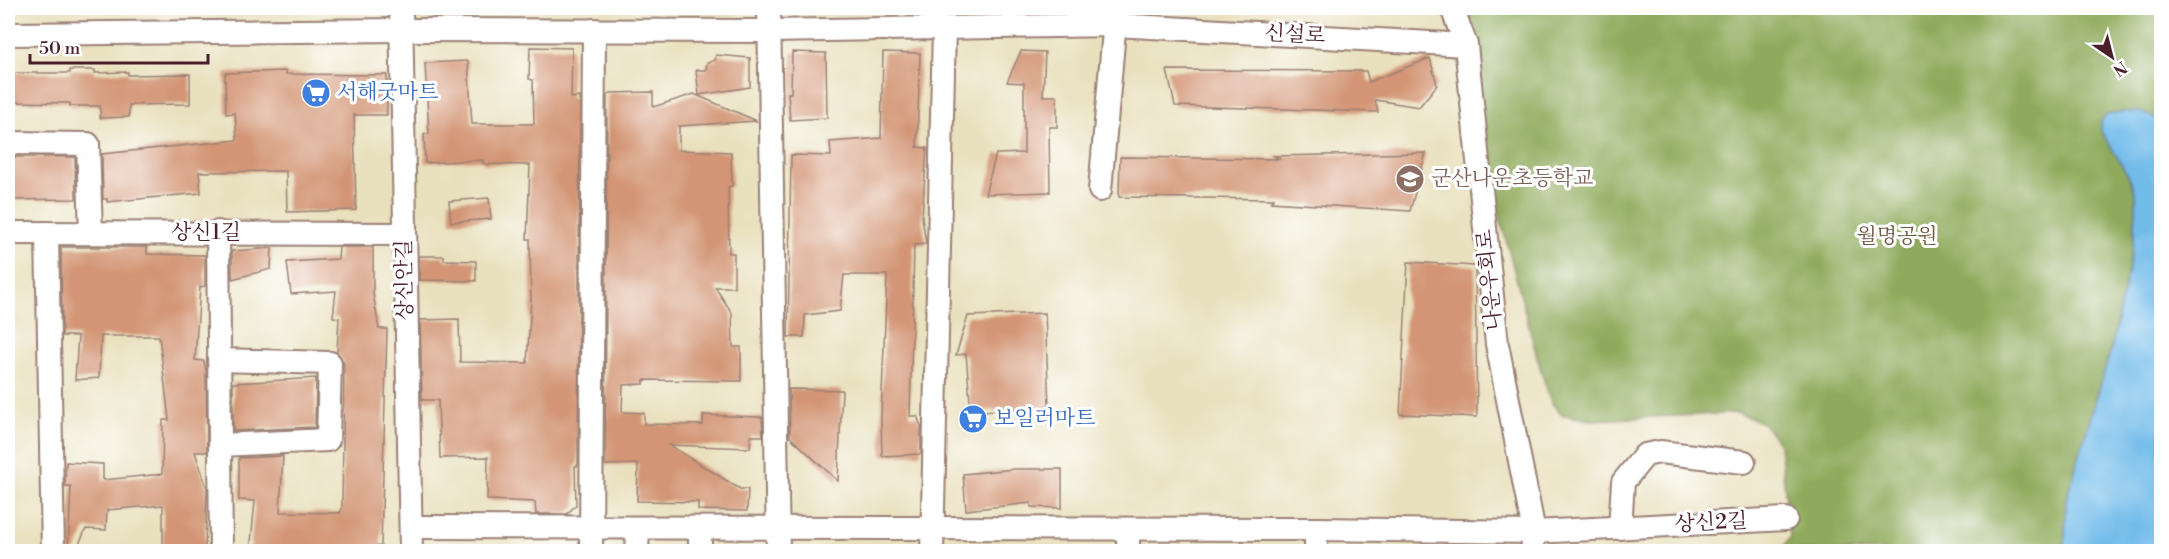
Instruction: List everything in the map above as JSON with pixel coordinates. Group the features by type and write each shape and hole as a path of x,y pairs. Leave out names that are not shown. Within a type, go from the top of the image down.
{"street":[{"name":"상신안길","path":"401,8 411,552"},
{"path":"769,8 778,540"},
{"name":"나운우회로","path":"1452,8 1466,45 1497,345 1533,542"},
{"name":"신설로","path":"8,34 401,30 770,31 944,28 1116,16 1466,45"},
{"path":"1100,190 1116,16"},
{"path":"932,552 944,28"},
{"path":"591,552 594,30"},
{"path":"8,142 88,144 91,233"},
{"path":"218,232 221,552"},
{"name":"상신1길","path":"8,233 404,234"},
{"path":"46,233 53,552"},
{"path":"219,360 330,363 328,440 220,445"},
{"path":"1620,528 1623,482 1645,455 1660,452 1744,462"},
{"name":"상신2길","path":"411,527 700,529 778,540 931,528 1128,541 1316,529 1533,542 1620,528 1786,519"},
{"path":"637,552 638,528"},
{"path":"700,529 700,552"},
{"path":"1316,529 1317,552"}],"green space":[{"name":"월명공원","path":"1444,8 2161,8 2161,120 2139,112 2102,131 2130,178 2136,195 2136,213 2133,247 2112,346 2066,500 2065,551 1771,551 1782,549 1790,538 1780,445 1763,423 1738,413 1590,420 1561,414 1551,402 1541,371"}],"water":[{"path":"2139,112 2161,120 2161,551 2065,551 2066,500 2112,346 2133,247 2136,195 2130,178 2101,131 2101,121 2107,115"}],"building":[{"path":"530,47 572,48 571,98 580,97 578,466 575,466 576,505 567,514 536,514 535,502 487,500 488,457 440,458 438,400 422,400 420,320 459,319 460,362 527,363 531,300 530,239 527,239 530,165 483,164 483,160 425,163 424,134 429,134 425,63 468,61 472,124 534,124 533,80 529,79"},
{"path":"1021,51 1045,52 1043,96 1057,96 1057,127 1049,127 1050,192 985,194 996,154 1024,153 1024,83 1007,82"},
{"path":"792,52 826,53 827,118 790,120 788,93 791,93"},
{"path":"883,52 920,53 917,147 927,148 922,217 926,244 914,245 910,416 917,416 921,426 921,454 882,456 881,417 887,275 844,275 840,311 805,315 804,337 788,337 791,155 831,156 830,142 881,138"},
{"path":"716,55 750,58 750,87 699,95 696,70 706,70 707,63 715,60"},
{"path":"1430,58 1437,85 1419,107 1375,100 1378,112 1175,106 1167,70 1366,71 1369,82"},
{"path":"70,70 95,70 95,73 128,72 128,75 190,74 190,104 129,105 129,117 100,118 100,106 8,102 8,73 70,73"},
{"path":"286,71 286,74 387,75 387,115 354,115 356,210 287,212 286,171 199,172 201,193 107,202 107,199 103,199 102,154 237,140 235,113 226,114 225,73"},
{"path":"653,92 653,107 694,94 757,121 679,126 679,150 731,152 732,186 728,187 729,253 734,253 734,287 715,287 732,313 733,347 741,347 741,381 644,380 644,384 623,385 622,412 644,413 644,424 703,425 703,415 762,417 763,436 751,436 750,448 669,445 740,489 748,489 747,511 698,510 698,502 637,501 638,464 605,465 607,96 610,93"},
{"path":"1426,153 1410,211 1271,202 1274,199 1119,197 1120,157 1279,159 1274,156"},
{"path":"8,157 75,157 76,199 8,200"},
{"path":"489,198 491,219 451,222 449,201"},
{"path":"61,247 147,247 147,254 205,255 205,286 200,287 195,360 204,361 206,371 207,452 195,452 207,488 205,552 163,552 163,505 107,510 106,530 86,529 75,552 68,552 71,486 65,486 66,462 103,464 103,480 162,474 163,420 169,420 159,336 101,336 99,378 75,380 78,336 62,336"},
{"path":"339,247 373,247 373,293 379,329 387,329 381,546 329,549 329,552 250,552 255,501 239,500 239,458 283,456 280,512 340,513 342,508 344,363 337,352 339,318 333,317 336,291 291,294 287,262 338,259"},
{"path":"272,248 271,269 232,279 232,251"},
{"path":"419,256 444,256 444,260 476,261 476,281 420,280"},
{"path":"1408,262 1475,266 1477,417 1400,414"},
{"path":"1045,313 1049,406 971,412 966,354 956,355 968,316"},
{"path":"316,378 315,427 233,431 233,383"},
{"path":"789,389 842,390 838,481 790,437"},
{"path":"1015,469 1062,469 1062,508 1031,507 1031,503 966,510 963,474"}],"place":[{"name":"서해굿마트","path":"316,93"},
{"name":"군산나운초등학교","path":"1410,179"},
{"name":"보일러마트","path":"973,419"}]}
